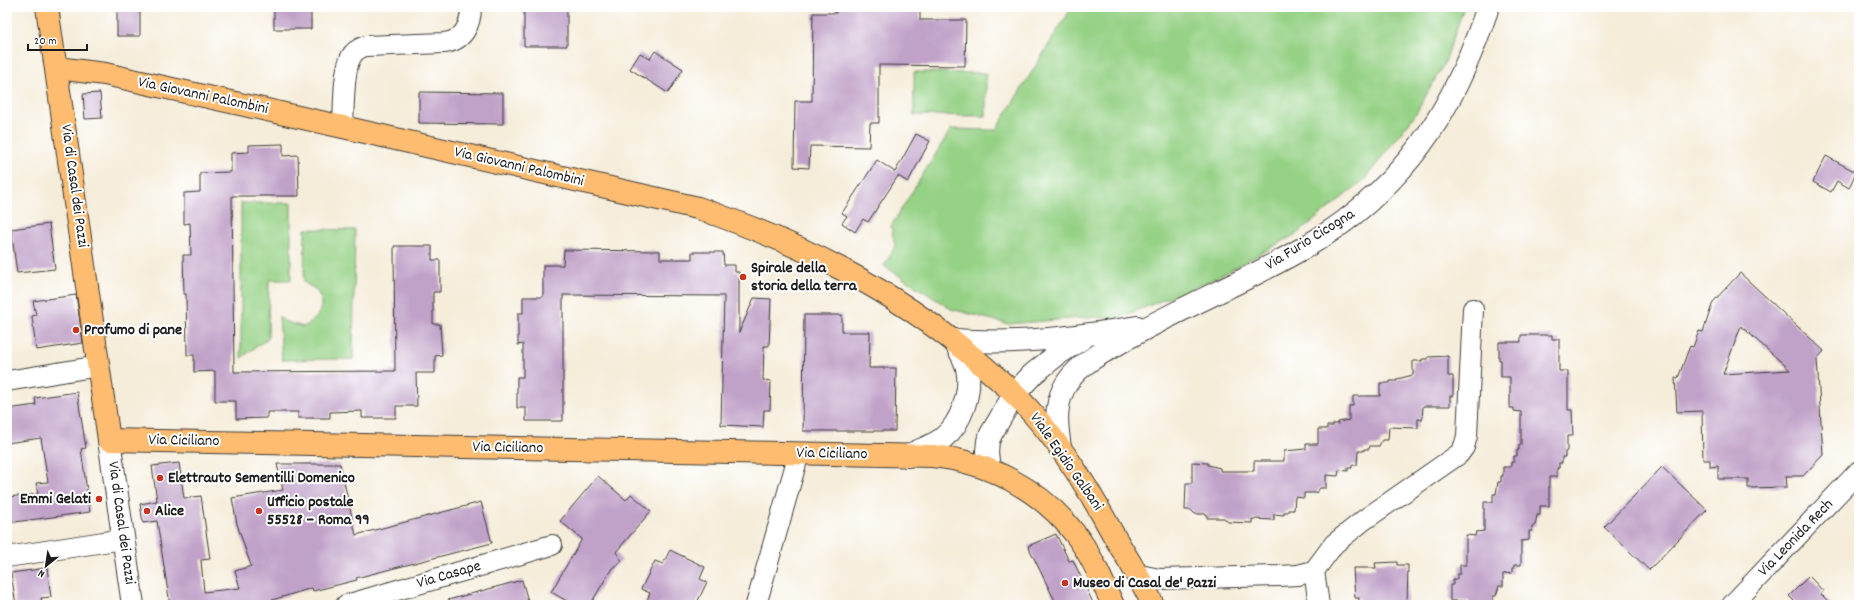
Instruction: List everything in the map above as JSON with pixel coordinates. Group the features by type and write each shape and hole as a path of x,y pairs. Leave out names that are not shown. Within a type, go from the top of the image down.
{"main road":[{"name":"Via di Casal dei Pazzi","path":"47,7 57,68 109,440"},
{"name":"Via Giovanni Palombini","path":"57,68 105,74 688,206 714,214 798,248 861,279 906,305 954,340"},
{"name":"Viale Egidio Galbani","path":"954,340 1015,393 1035,415 1060,448 1098,508 1153,605"},
{"name":"Via Ciciliano","path":"109,440 907,456"},
{"path":"907,456 952,459 978,464 1012,480 1037,497 1070,528 1089,555 1113,605"}],"street":[{"path":"343,127 347,69 354,52 366,46 444,43 453,41 462,35 466,30 470,18 471,7"},
{"name":"Via Furio Cicogna","path":"1060,448 1056,416 1059,400 1067,383 1083,366 1150,325 1258,272 1295,252 1354,214 1379,192 1428,137 1445,109 1464,73 1488,7"},
{"path":"1135,574 1159,579 1285,576 1314,571 1334,544 1364,520 1459,454 1464,447 1467,436 1473,309"},
{"name":"Via Furio Cicogna","path":"954,340 1012,342 1087,335 1150,325"},
{"name":"Via Furio Cicogna","path":"989,469 987,447 991,434 1015,393 1033,374 1058,354 1087,335"},
{"path":"907,456 944,437 953,428 960,416 966,398 967,372 963,358 954,340"},
{"path":"7,381 99,366"},
{"path":"995,426 1014,418 1026,420 1039,428 1060,448"},
{"name":"Via di Casal dei Pazzi","path":"109,440 133,605"},
{"path":"756,605 799,453"},
{"name":"Via Leonida Rech","path":"1732,605 1859,471"},
{"path":"7,557 123,539"},
{"name":"Via Casape","path":"346,605 552,545"},
{"path":"1314,571 1319,605"}],"green space":[{"path":"1072,7 1464,7 1445,62 1415,115 1364,180 1298,233 1214,279 1116,319 1093,317 1008,324 951,309 884,266 895,246 891,226 951,129 996,130"},
{"path":"914,72 986,73 986,116 914,115"},
{"path":"241,203 291,203 291,280 269,280 268,338 241,358"},
{"path":"305,229 355,230 353,359 282,360 279,316 284,321 303,327 313,321 320,311 321,306 321,300 315,289 304,282"}],"building":[{"path":"117,7 140,7 140,36 117,36"},
{"path":"274,7 306,7 306,12 311,12 311,29 274,29"},
{"path":"530,7 567,9 567,46 524,46 524,9 530,10"},
{"path":"836,7 920,7 920,20 966,20 965,66 879,65 879,123 870,123 869,147 810,146 809,168 794,167 795,101 812,101 813,13 836,13"},
{"path":"655,51 683,69 668,93 630,69 640,53 650,59"},
{"path":"419,92 503,93 503,124 419,123"},
{"path":"100,93 102,118 85,119 83,94"},
{"path":"916,134 930,141 908,182 898,176 868,222 863,219 855,232 842,223 847,216 842,213 877,160 895,172"},
{"path":"283,144 283,156 298,155 299,196 232,196 234,372 395,371 394,246 432,246 432,260 440,260 440,292 433,292 433,324 440,324 442,355 435,356 435,373 416,373 417,406 396,406 396,418 362,418 362,411 330,412 330,418 298,418 298,412 267,412 267,418 236,419 236,401 215,401 215,371 194,372 194,355 187,355 186,294 184,294 183,255 191,255 190,223 184,224 184,193 200,192 200,173 231,172 231,153 249,152 249,145"},
{"path":"1826,156 1856,172 1849,188 1837,181 1831,192 1813,182"},
{"path":"49,224 55,269 17,273 11,229"},
{"path":"564,250 660,251 660,259 692,259 692,252 723,252 724,265 735,265 735,272 739,272 739,333 754,298 771,299 769,346 764,346 763,380 771,381 770,410 764,410 763,427 721,425 724,296 563,295 563,421 526,421 526,408 517,408 517,377 523,377 523,344 518,345 518,313 523,313 523,297 543,297 543,265 563,265"},
{"path":"1740,273 1824,351 1817,359 1823,455 1803,476 1786,476 1787,487 1748,488 1748,479 1718,479 1718,466 1710,467 1710,460 1703,460 1702,411 1677,412 1675,378 1678,378 1690,346 1693,347 1699,331 1703,332 1713,302","holes":["1741,326 1790,370 1723,374"]},
{"path":"76,295 83,343 36,350 32,316 36,315 33,301"},
{"path":"804,315 842,315 842,332 870,332 869,368 896,368 895,431 803,431"},
{"path":"1521,335 1552,335 1552,339 1559,339 1559,371 1568,371 1568,410 1572,410 1573,436 1567,436 1567,451 1565,452 1565,457 1562,457 1562,463 1559,463 1559,468 1557,468 1557,477 1549,477 1549,506 1540,506 1540,515 1537,515 1535,526 1532,526 1532,531 1529,531 1529,540 1521,541 1521,565 1514,565 1514,568 1512,568 1512,573 1503,574 1503,586 1499,586 1496,596 1493,596 1493,605 1469,605 1469,601 1450,601 1450,585 1453,585 1453,579 1457,579 1457,574 1460,574 1460,565 1466,565 1466,535 1475,536 1476,532 1484,531 1484,502 1493,502 1493,494 1496,494 1498,482 1501,482 1501,476 1503,476 1503,467 1511,467 1511,462 1514,462 1514,456 1517,456 1517,450 1519,450 1519,445 1521,445 1521,412 1514,411 1514,408 1510,408 1510,377 1501,377 1499,342 1521,342"},
{"path":"1448,356 1448,376 1453,376 1453,396 1450,396 1450,406 1423,406 1422,420 1418,419 1418,428 1389,427 1388,440 1382,440 1379,446 1370,446 1369,449 1358,451 1357,465 1352,465 1352,468 1348,468 1348,471 1339,470 1338,476 1326,475 1326,488 1320,488 1316,493 1304,493 1304,498 1295,497 1294,510 1284,512 1284,515 1274,514 1274,520 1252,519 1252,523 1228,522 1224,518 1207,518 1207,514 1195,514 1191,510 1185,510 1186,483 1192,483 1192,462 1208,463 1208,465 1220,468 1220,471 1254,471 1254,461 1284,461 1284,451 1306,449 1306,444 1318,444 1318,429 1327,429 1327,426 1333,426 1333,424 1338,424 1338,422 1349,420 1349,406 1353,406 1353,396 1380,396 1380,383 1390,383 1390,381 1397,381 1397,379 1413,375 1413,361 1422,361 1422,359 1428,359 1428,357"},
{"path":"77,392 86,448 81,449 90,512 7,523 7,497 38,494 36,483 48,482 41,438 7,443 7,409 36,405 35,398"},
{"path":"179,463 184,498 201,496 210,559 201,560 204,592 240,588 235,571 251,566 237,524 232,498 283,490 277,464 340,464 356,535 481,502 492,543 356,578 357,580 313,591 312,588 256,605 170,605 157,521 143,523 140,504 157,501 152,466"},
{"path":"1662,467 1707,510 1649,570 1604,527"},
{"path":"598,476 626,500 631,494 651,511 616,552 622,561 612,568 590,605 574,605 551,592 582,539 560,521"},
{"name":"Museo di Casal de' Pazzi","path":"1056,534 1069,561 1073,560 1094,605 1057,605 1028,546"},
{"path":"670,550 705,567 700,579 707,582 696,605 645,605 650,593 641,589 655,561 663,564"},
{"path":"1397,562 1397,565 1408,565 1407,605 1359,605 1359,598 1355,598 1353,568 1376,568 1375,563"},
{"path":"47,568 51,597 41,598 42,605 16,605 11,573"},
{"path":"1809,576 1823,591 1821,594 1832,605 1798,605 1789,596"},
{"path":"522,580 529,605 449,605 448,600"}],"place":[{"name":"Spirale della storia della terra","path":"743,277"},
{"name":"Profumo di pane","path":"76,330"},
{"name":"Elettrauto Sementilli Domenico","path":"160,478"},
{"name":"Emmi Gelati","path":"99,499"},
{"name":"Alice","path":"147,511"},
{"name":"Ufficio postale 55528 – Roma 99","path":"259,511"},
{"name":"Museo di Casal de' Pazzi","path":"1065,583"}]}
